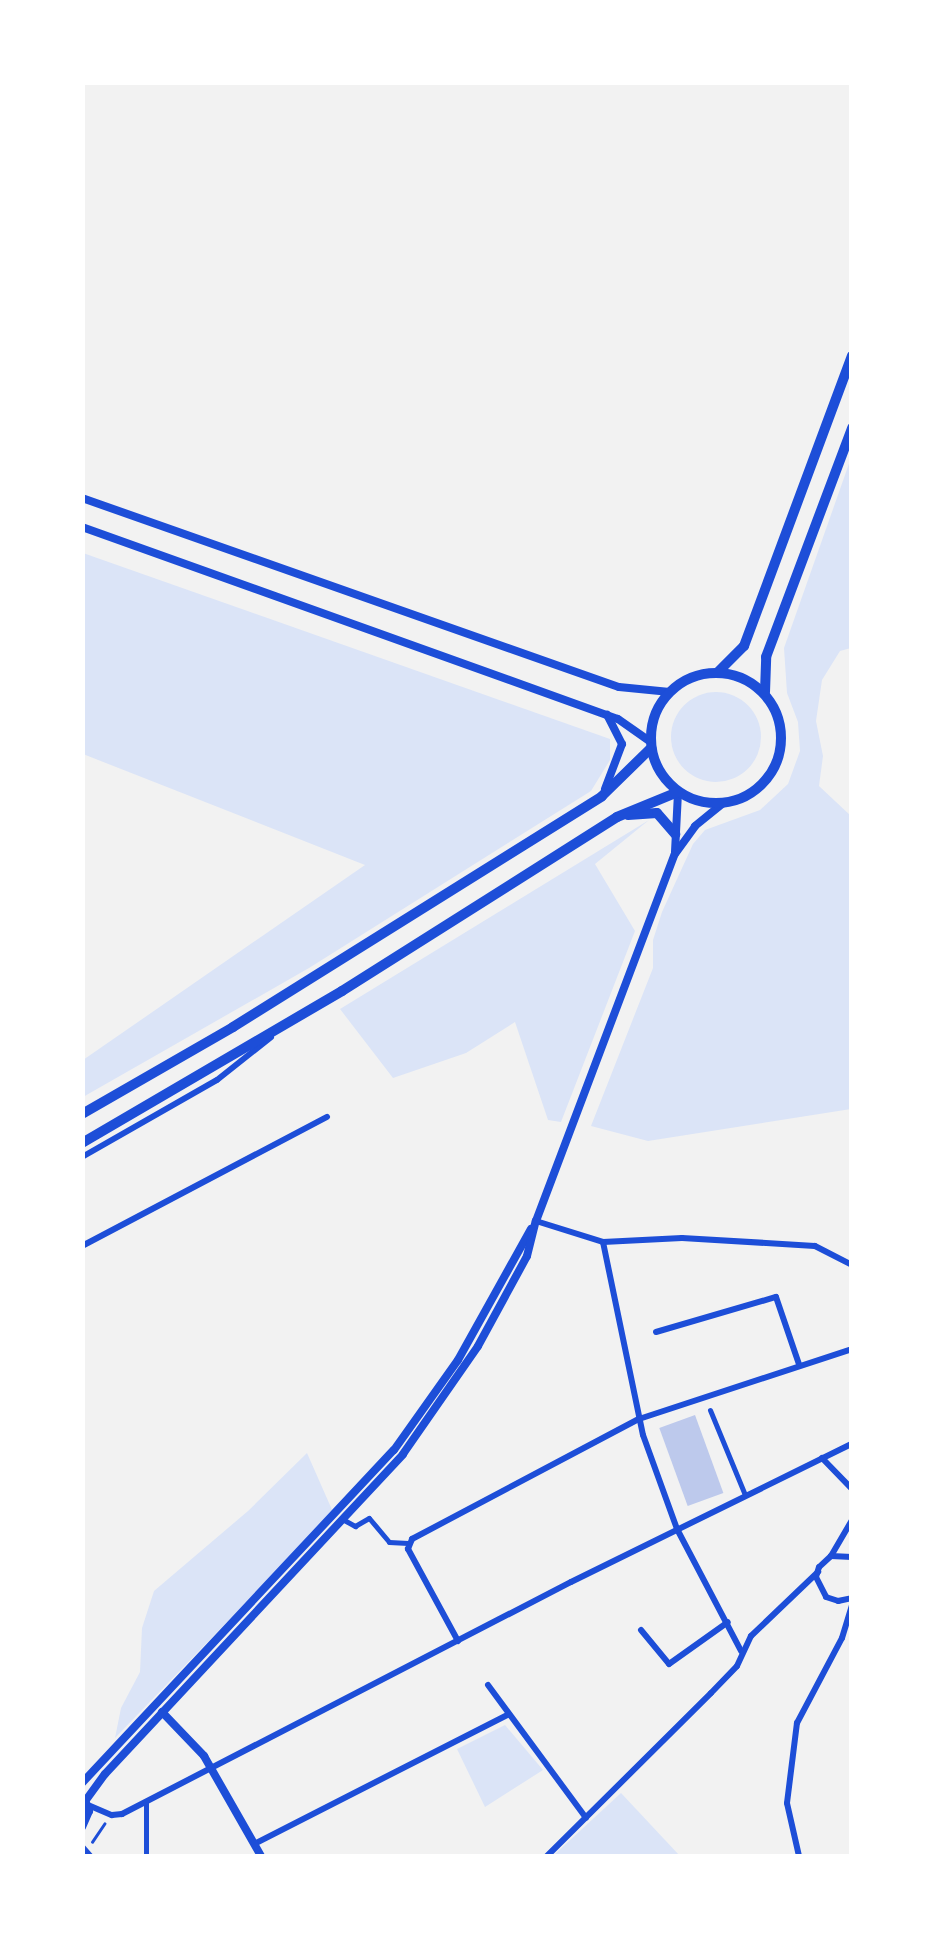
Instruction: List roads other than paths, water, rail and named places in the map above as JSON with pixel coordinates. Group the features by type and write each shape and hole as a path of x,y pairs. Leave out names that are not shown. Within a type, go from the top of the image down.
{"highway":[{"path":"718,672 744,646 852,354"},
{"path":"764,692 766,657 852,428"},
{"path":"82,1114 233,1027 602,796 651,744 659,706 684,681 718,672 748,676 764,692 780,723 782,745 775,767 762,785 744,798 722,804 678,792 665,780 651,744"},
{"path":"82,1143 294,1019 617,817 678,792"},
{"path":"617,817 657,814 675,834"}],"street":[{"path":"82,498 619,688 670,692"},
{"path":"82,526 607,715 651,744"},
{"path":"602,796 622,744 607,715"},
{"path":"675,854 678,792"},
{"path":"82,1827 90,1790 403,1454 478,1346 527,1256 536,1221 675,854 695,826 722,804"},
{"path":"82,1157 217,1080 294,1019"},
{"path":"82,1246 328,1117"},
{"path":"536,1221 602,1242 758,1240 815,1246 852,1264"},
{"path":"82,1782 394,1450 458,1360 536,1221"},
{"path":"602,1242 638,1419 677,1529 742,1651"},
{"path":"656,1332 776,1297 799,1364"},
{"path":"344,1520 354,1526 369,1518 389,1542 408,1544 638,1419 852,1349"},
{"path":"710,1410 744,1495"},
{"path":"86,1800 112,1816 146,1802 458,1640 852,1444"},
{"path":"822,1458 852,1488"},
{"path":"546,1856 737,1666 742,1651 795,1590 818,1572 852,1520"},
{"path":"408,1544 458,1640"},
{"path":"830,1556 852,1557"},
{"path":"799,1856 788,1803 797,1722 842,1638 852,1602 826,1597 818,1586 818,1572"},
{"path":"641,1630 668,1664 728,1622"},
{"path":"488,1685 586,1818"},
{"path":"162,1712 194,1742 261,1856"},
{"path":"254,1844 509,1714"},
{"path":"146,1802 146,1856"},
{"path":"86,1846 88,1856"}]}
